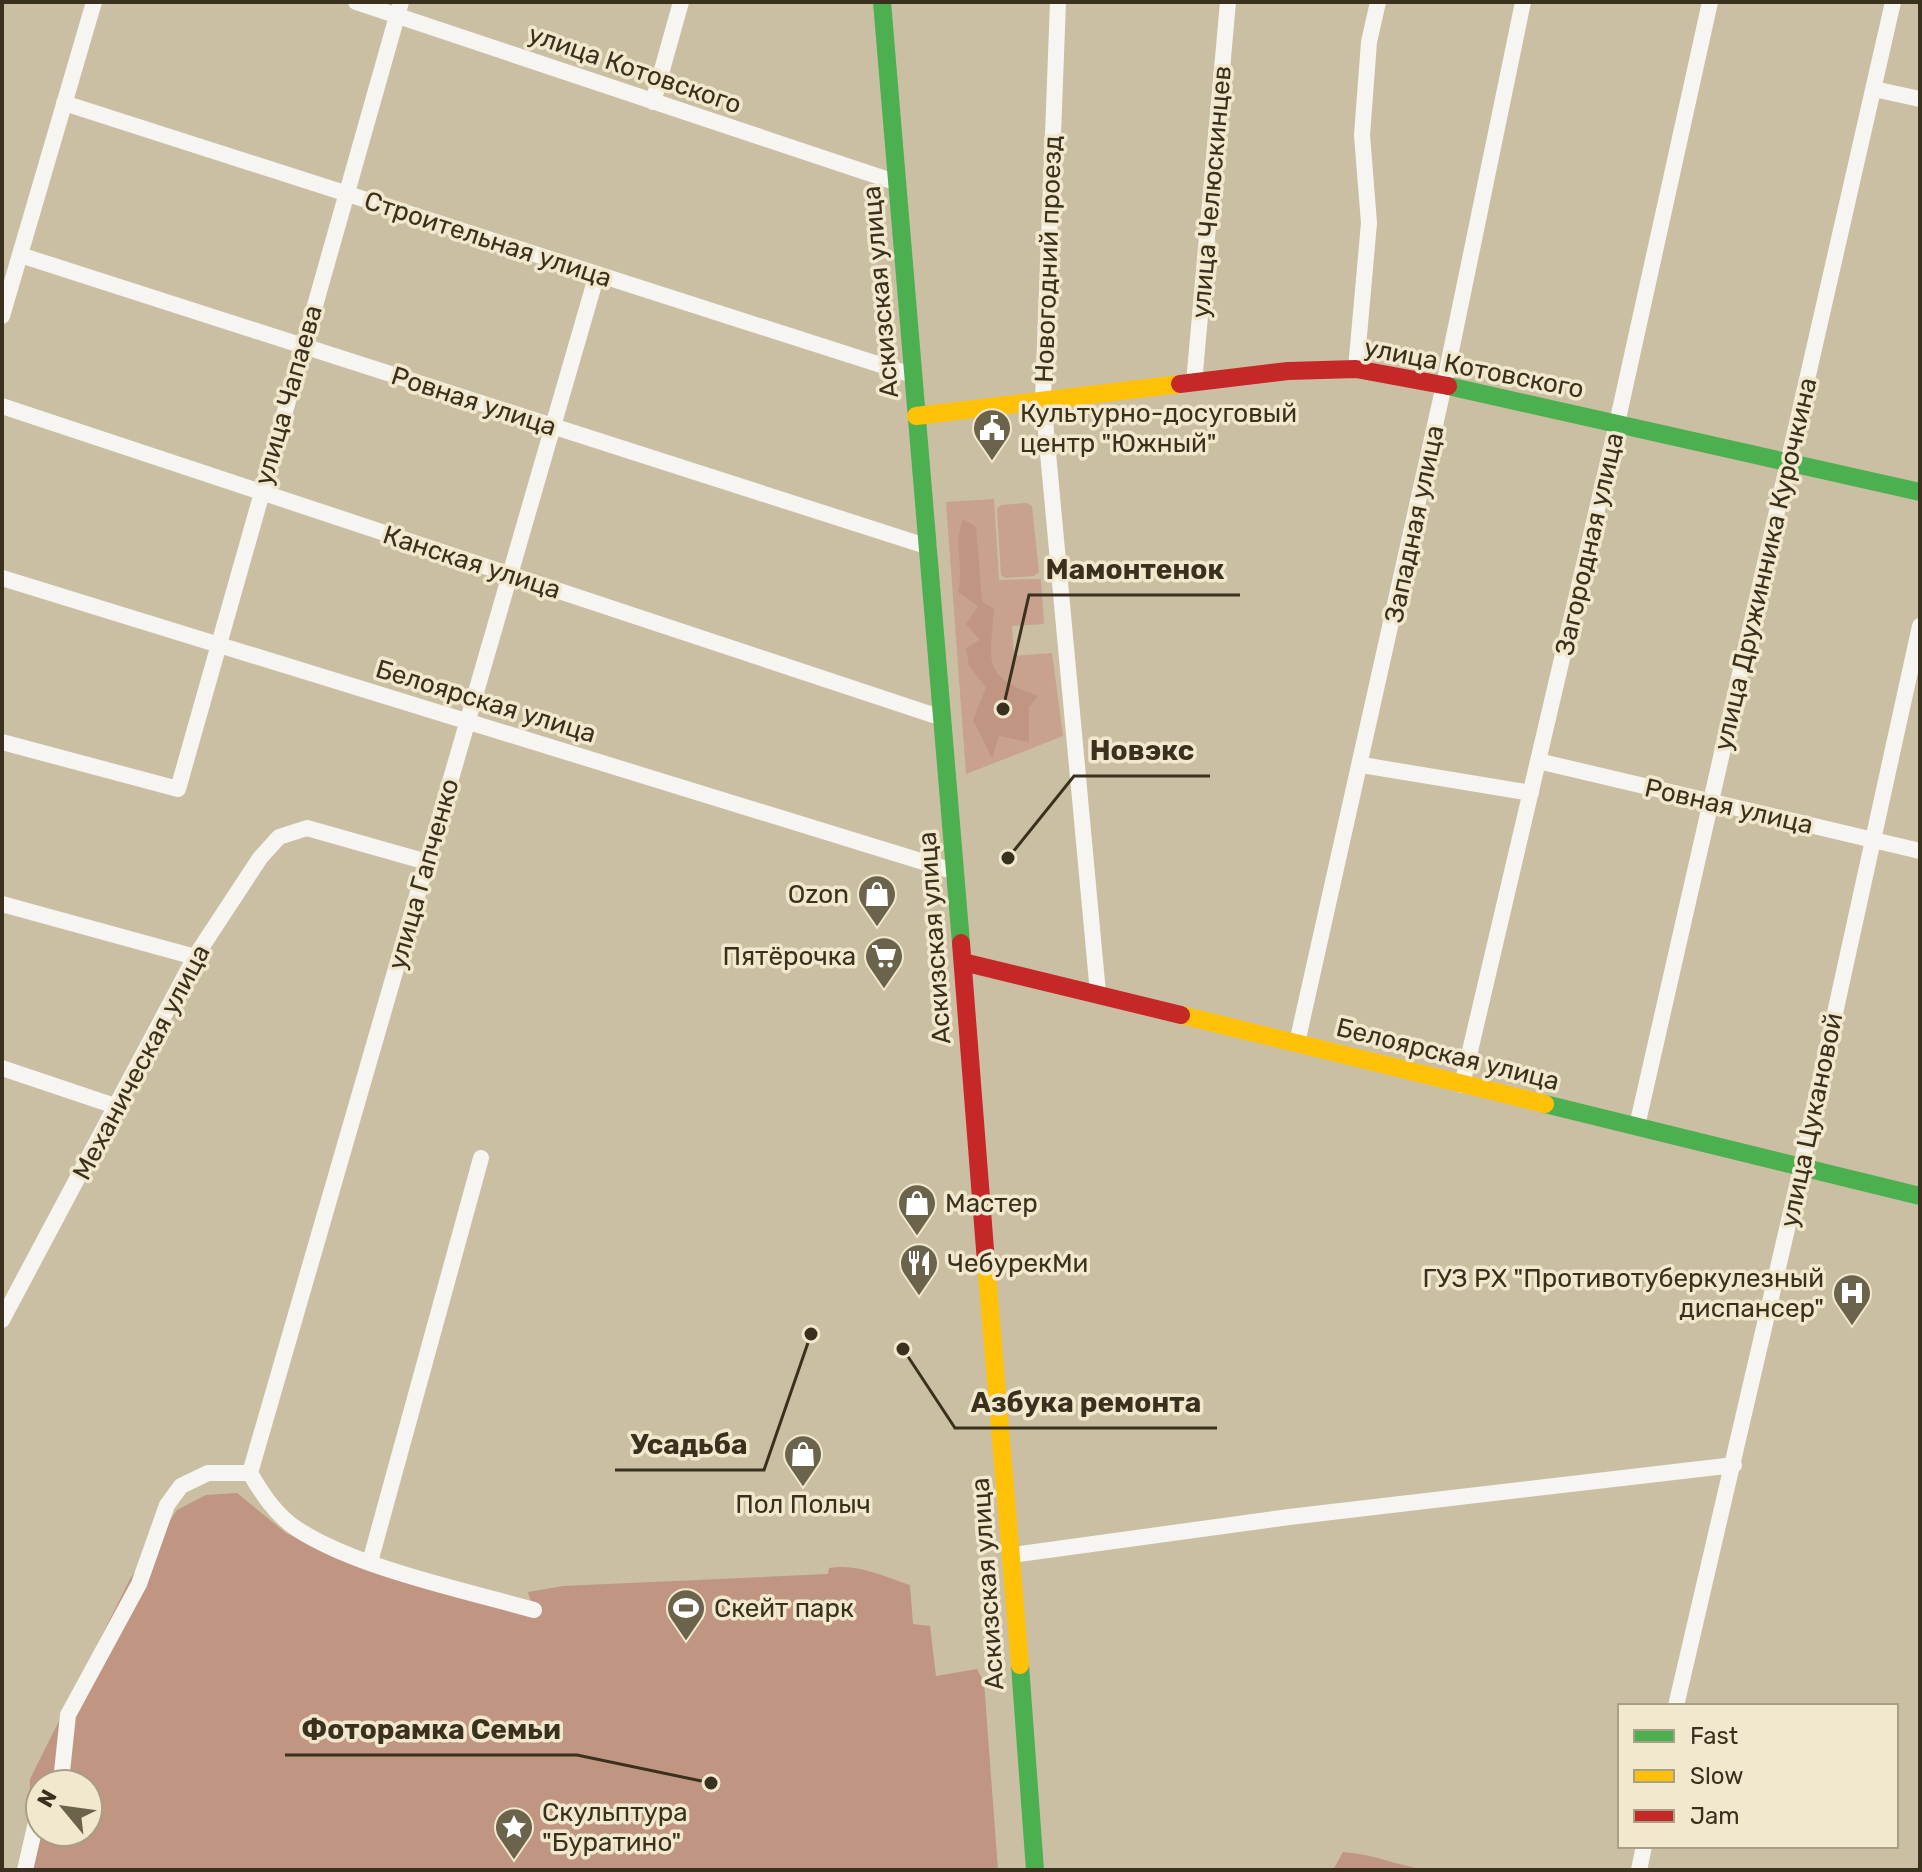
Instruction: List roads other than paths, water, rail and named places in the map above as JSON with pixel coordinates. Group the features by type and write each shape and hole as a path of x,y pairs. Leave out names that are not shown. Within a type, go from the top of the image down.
{"street":[{"path":"2,316 94,2"},
{"name":"улица Котовского","path":"356,2 399,9 653,102 898,183"},
{"path":"653,102 681,2"},
{"name":"Аскизская улица","path":"882,2 956,872 971,1098 1012,1555 1035,1870"},
{"name":"Новогодний проезд","path":"1058,2 1043,399 1098,993"},
{"name":"улица Челюскинцев","path":"1194,383 1228,2"},
{"path":"1356,369 1369,223 1362,135 1369,42 1378,2"},
{"name":"Западная улица","path":"1297,1043 1362,765 1523,2"},
{"name":"Загородная улица","path":"1462,1085 1617,424 1710,2"},
{"name":"улица Дружинника Курочкина","path":"1637,1126 1893,2"},
{"name":"улица Чапаева","path":"2,742 178,789 399,9"},
{"path":"1874,89 1920,99"},
{"name":"Строительная улица","path":"64,103 912,375"},
{"name":"Ровная улица","path":"20,255 929,547"},
{"name":"улица Гапченко","path":"250,1473 597,274"},
{"name":"улица Котовского","path":"916,416 1288,371 1356,369 1444,385 1920,492"},
{"name":"Канская улица","path":"2,406 942,718"},
{"name":"Белоярская улица","path":"2,578 956,872"},
{"name":"улица Цукановой","path":"1676,1704 1802,1167 1920,626"},
{"name":"Ровная улица","path":"1538,761 1920,851"},
{"path":"1362,765 1531,793"},
{"name":"Механическая улица","path":"2,1320 118,1107 195,957 260,858 279,837 307,828 427,862"},
{"path":"2,904 195,957"},
{"name":"Белоярская улица","path":"963,962 1920,1196"},
{"path":"2,1068 118,1107"},
{"path":"370,1562 481,1158"},
{"path":"1012,1555 1289,1517 1734,1465"},
{"path":"62,1768 68,1715 139,1584 167,1505 181,1486 208,1473 250,1473 266,1501 297,1528 370,1562 534,1610"},
{"path":"25,1870 30,1848"},
{"path":"1639,1870 1644,1848"}],"place":[{"name":"Культурно-досуговый центр \"Южный\"","path":"992,462"},
{"name":"Мамонтенок","path":"1003,709"},
{"name":"Новэкс","path":"1008,858"},
{"name":"Ozon","path":"877,928"},
{"name":"Пятёрочка","path":"884,990"},
{"name":"Мастер","path":"917,1237"},
{"name":"ЧебурекМи","path":"919,1297"},
{"name":"ГУЗ РХ \"Противотуберкулезный диспансер\"","path":"1852,1327"},
{"name":"Усадьба","path":"811,1334"},
{"name":"Азбука ремонта","path":"903,1349"},
{"name":"Пол Полыч","path":"803,1488"},
{"name":"Скейт парк","path":"686,1642"},
{"name":"Фоторамка Семьи","path":"711,1783"},
{"name":"Скульптура \"Буратино\"","path":"514,1861"}]}
